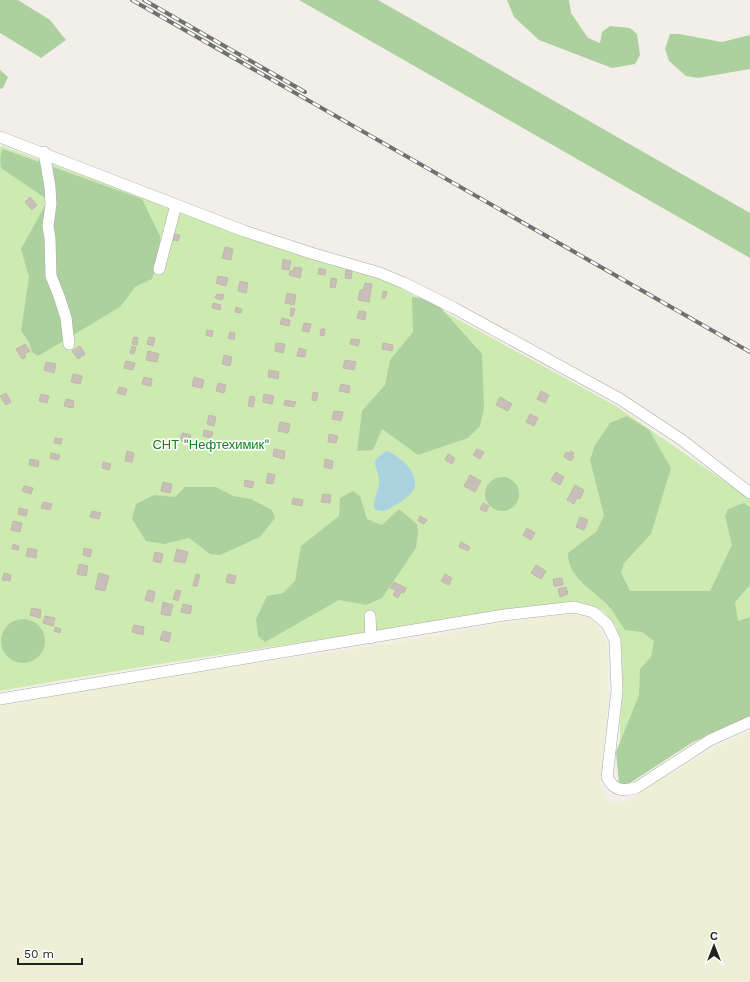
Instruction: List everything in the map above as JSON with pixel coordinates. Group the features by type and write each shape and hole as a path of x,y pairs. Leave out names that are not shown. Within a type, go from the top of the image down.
{"street":[{"path":"0,136 244,231 311,253 380,273 404,283 620,399 682,440 750,493"},
{"path":"44,152 50,186 51,204 48,226 50,238 51,276 60,296 66,318 69,344"},
{"path":"159,269 176,205"},
{"path":"0,699 504,615 574,606 593,612 607,624 614,640 616,691 607,777 611,785 620,790 636,788 710,740 750,722"},
{"path":"370,616 371,638"}],"green space":[{"path":"0,0 18,0 50,20 66,40 41,58 0,33"},
{"path":"299,0 378,0 750,213 750,258"},
{"path":"507,0 569,0 571,13 588,38 600,43 602,32 610,26 630,28 637,34 640,55 635,64 612,68 539,40 514,17"},
{"path":"670,34 679,34 722,42 750,35 750,69 698,78 686,76 669,61 665,49"},
{"path":"0,70 8,77 3,88 0,89"},
{"name":"СНТ \"Нефтехимик\"","path":"2,146 178,210 375,274 616,406 750,499 750,710 620,756 622,654 616,626 602,610 582,603 363,633 145,666 0,691 0,148"},
{"path":"3,149 142,199 160,236 161,255 152,279 135,287 120,307 38,356 32,352 29,342 21,331 29,277 21,249 48,200 1,168 0,158"},
{"path":"412,297 433,299 482,354 484,408 480,426 468,438 418,455 382,429 373,450 357,451 362,411 385,385 390,360 413,332"},
{"path":"627,416 649,430 671,468 651,534 624,563 621,573 630,591 710,591 732,545 725,516 728,509 744,503 750,507 750,585 735,602 738,621 750,617 750,718 693,742 627,785 619,784 616,752 639,695 640,669 651,657 654,641 642,632 625,630 605,602 578,578 569,563 568,553 597,531 604,515 590,460 595,445 610,423"},
{"path":"499,477 505,477 514,482 518,488 518,500 514,506 505,511 499,511 490,506 485,497 485,491 490,482"},
{"path":"185,487 216,487 233,496 251,499 272,510 275,518 260,537 220,555 210,554 189,538 164,544 146,541 132,519 136,504 154,495 175,497"},
{"path":"353,491 360,496 367,519 382,525 399,509 417,524 418,533 416,548 382,598 366,605 339,600 265,642 258,636 256,619 267,596 283,593 295,581 301,546 339,516 340,498"},
{"path":"575,613 589,617 599,628 607,647 608,697 600,785 605,800 622,804 709,751 750,732 750,982 0,982 0,706 166,677 406,641 505,623"},
{"path":"19,619 27,619 39,625 45,637 45,645 39,657 27,663 19,663 7,657 1,645 1,637 7,625"}],"water":[{"path":"388,451 408,466 414,478 415,487 401,502 386,510 380,511 374,508 379,483 375,461"}],"building":[{"path":"30,197 37,205 32,210 25,202"},
{"path":"175,234 180,235 178,241 173,240"},
{"path":"225,247 233,249 231,260 222,258"},
{"path":"283,259 291,261 289,270 282,269"},
{"path":"294,267 302,268 300,278 289,275 290,271 293,271"},
{"path":"319,268 326,270 325,275 318,274"},
{"path":"346,270 352,271 351,279 345,278"},
{"path":"218,276 228,278 226,286 216,283"},
{"path":"331,278 337,279 335,288 330,287"},
{"path":"240,281 248,283 246,293 238,291"},
{"path":"365,283 372,284 369,302 358,300 360,290 363,290"},
{"path":"383,291 387,292 385,298 382,298"},
{"path":"287,293 296,295 294,305 285,303"},
{"path":"217,294 224,295 222,300 215,298"},
{"path":"213,303 221,305 220,310 212,308"},
{"path":"236,307 242,309 241,313 235,312"},
{"path":"291,308 295,309 293,316 290,316"},
{"path":"359,311 366,312 365,320 357,318"},
{"path":"282,318 290,320 289,326 280,324"},
{"path":"304,323 311,324 309,332 302,331"},
{"path":"321,329 325,329 324,336 320,335"},
{"path":"207,330 213,331 212,337 206,335"},
{"path":"230,332 235,333 234,340 228,338"},
{"path":"134,337 138,338 137,345 132,344"},
{"path":"149,337 155,338 153,346 147,344"},
{"path":"351,339 360,340 358,346 350,344"},
{"path":"276,343 285,344 283,353 275,351"},
{"path":"383,343 393,345 392,351 382,349"},
{"path":"25,344 30,351 24,354 26,357 22,359 16,349"},
{"path":"80,346 85,354 78,359 72,351"},
{"path":"132,346 136,347 134,354 130,353"},
{"path":"299,348 306,350 305,357 297,356"},
{"path":"148,351 159,354 157,362 146,360"},
{"path":"224,355 232,357 230,366 222,364"},
{"path":"345,360 356,362 354,370 343,368"},
{"path":"126,361 135,363 133,370 124,368"},
{"path":"46,362 56,364 54,373 44,370"},
{"path":"269,370 279,372 278,379 268,377"},
{"path":"73,374 82,376 80,384 71,382"},
{"path":"144,377 152,379 151,386 142,384"},
{"path":"194,377 204,380 202,388 192,386"},
{"path":"218,383 226,385 224,393 216,391"},
{"path":"341,384 350,386 349,393 339,391"},
{"path":"119,387 127,389 125,395 117,393"},
{"path":"541,391 549,395 545,403 537,399"},
{"path":"313,392 318,393 316,401 312,400"},
{"path":"6,393 11,402 6,405 0,396"},
{"path":"41,394 49,396 47,403 39,401"},
{"path":"264,394 274,396 272,404 263,402"},
{"path":"250,396 255,397 253,407 248,406"},
{"path":"500,397 512,404 508,411 496,405"},
{"path":"66,399 74,401 73,408 64,406"},
{"path":"285,400 296,402 294,407 284,405"},
{"path":"334,411 343,412 341,421 332,419"},
{"path":"530,414 538,418 534,426 526,422"},
{"path":"209,415 216,417 214,426 207,424"},
{"path":"280,422 290,424 288,433 278,431"},
{"path":"204,430 213,432 211,438 203,436"},
{"path":"182,433 191,435 189,443 180,441"},
{"path":"329,434 338,436 336,443 328,442"},
{"path":"55,438 62,439 61,444 54,443"},
{"path":"274,449 285,451 284,459 273,456"},
{"path":"477,449 484,452 480,459 473,455"},
{"path":"127,451 134,453 132,462 125,461"},
{"path":"570,451 574,453 572,456 574,457 571,461 564,457 566,452 569,454"},
{"path":"51,453 60,455 58,460 50,458"},
{"path":"448,454 455,458 452,464 445,460"},
{"path":"30,459 39,461 38,467 29,465"},
{"path":"325,459 333,461 332,469 324,467"},
{"path":"103,462 111,464 109,470 102,468"},
{"path":"556,472 564,477 560,485 551,480"},
{"path":"268,473 275,475 273,484 266,483"},
{"path":"470,475 481,481 475,492 464,486"},
{"path":"245,480 254,482 252,488 244,486"},
{"path":"163,482 172,484 170,493 161,491"},
{"path":"575,485 584,490 580,499 577,498 574,504 567,500"},
{"path":"24,486 33,488 31,494 22,491"},
{"path":"323,494 331,495 330,503 321,502"},
{"path":"293,498 303,500 302,506 292,504"},
{"path":"43,502 52,504 50,510 41,508"},
{"path":"483,503 489,506 486,512 480,509"},
{"path":"19,508 28,510 26,516 18,514"},
{"path":"92,511 101,513 99,519 90,517"},
{"path":"420,516 427,520 424,524 418,521"},
{"path":"580,517 588,520 584,530 576,527"},
{"path":"13,521 22,523 20,532 11,530"},
{"path":"527,528 535,533 531,540 523,535"},
{"path":"461,542 470,547 468,551 459,547"},
{"path":"13,544 19,546 18,550 12,549"},
{"path":"28,548 37,550 36,558 26,556"},
{"path":"84,548 92,550 90,557 83,555"},
{"path":"177,549 188,552 185,563 174,561"},
{"path":"155,552 163,554 161,563 153,561"},
{"path":"79,564 88,566 86,576 77,574"},
{"path":"536,565 546,571 541,579 531,573"},
{"path":"4,573 11,575 10,581 2,580"},
{"path":"99,573 109,576 105,591 95,589"},
{"path":"196,574 200,575 197,586 193,586"},
{"path":"228,574 236,576 234,584 226,582"},
{"path":"445,574 452,578 449,585 441,581"},
{"path":"562,578 563,585 554,586 553,579"},
{"path":"394,582 406,588 404,593 401,592 398,598 393,595 396,590 390,588"},
{"path":"566,587 568,594 560,597 558,589"},
{"path":"148,590 155,592 153,602 145,600"},
{"path":"176,590 181,591 178,601 173,599"},
{"path":"163,602 173,605 170,616 161,614"},
{"path":"183,604 192,606 190,614 181,612"},
{"path":"32,608 41,610 40,618 30,615"},
{"path":"45,616 55,618 53,626 43,623"},
{"path":"134,625 144,627 143,635 132,632"},
{"path":"55,627 61,629 60,633 54,631"},
{"path":"163,631 171,633 169,642 160,640"}],"railway":[{"path":"132,0 750,352"},
{"path":"144,0 305,92"}]}
